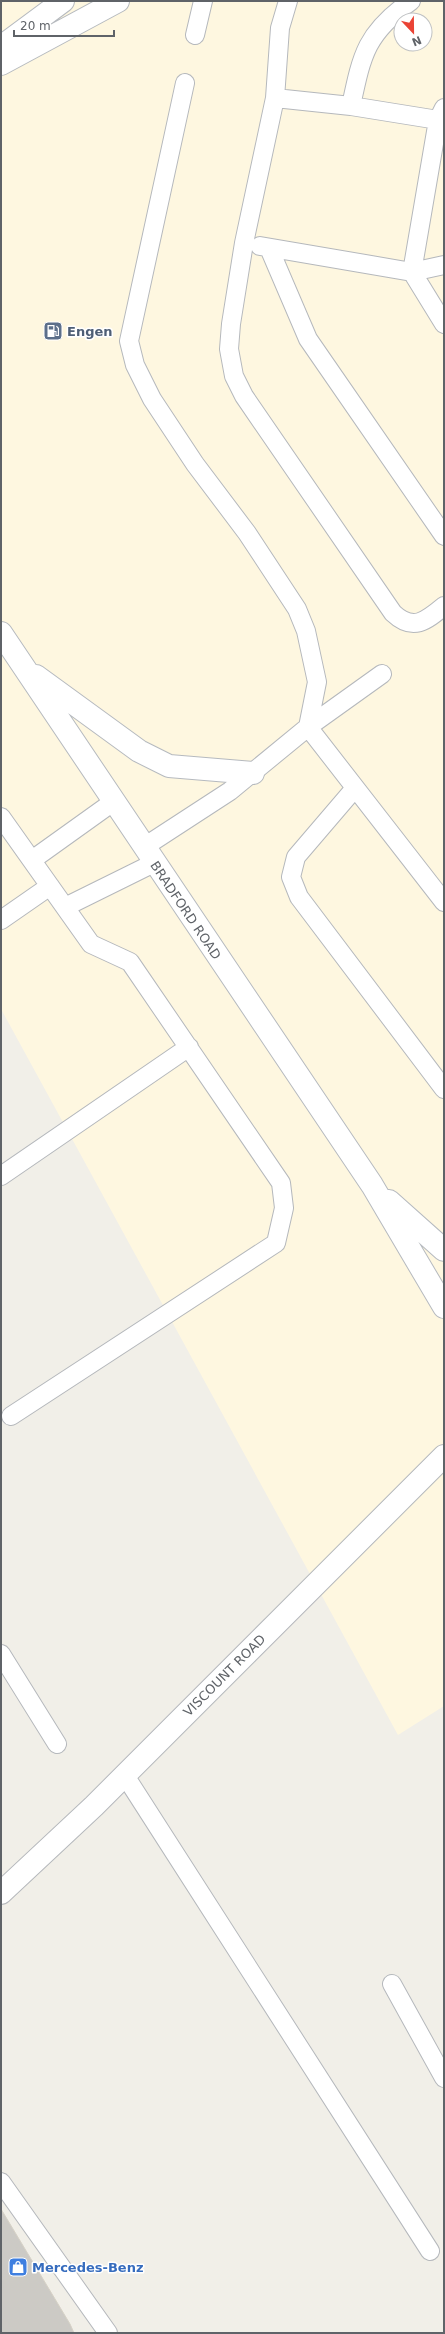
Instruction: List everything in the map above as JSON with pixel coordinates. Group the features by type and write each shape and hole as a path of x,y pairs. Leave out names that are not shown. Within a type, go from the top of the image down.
{"street":[{"path":"1,47 63,1"},
{"path":"1,64 118,1"},
{"name":"BRADFORD ROAD","path":"1,633 372,1185 444,1307"},
{"path":"24,667 139,751 169,766 253,773"},
{"name":"BRADFORD ROAD","path":"372,1185 444,1250"},
{"name":"VISCOUNT ROAD","path":"1,1893 58,1840 444,1456"}],"lane":[{"path":"195,35 203,1"},
{"path":"288,1 280,28 275,98 244,244 231,324 229,349 234,376 244,396 393,613 409,624 419,623 444,606"},
{"path":"351,106 359,67 367,46 377,29 411,1"},
{"path":"185,83 129,341 134,365 152,399 195,464 246,534 297,609 306,631 317,682 308,727 444,902"},
{"path":"275,98 441,114 412,272 444,324"},
{"path":"244,244 412,272 434,269 444,265"},
{"path":"269,248 308,339 444,536"},
{"path":"65,907 149,855 253,773 308,727 382,674"},
{"path":"355,788 296,857 291,877 299,897 444,1089"},
{"path":"32,860 114,802"},
{"path":"1,817 91,944 130,962 281,1184 284,1208 276,1243 10,1416"},
{"path":"1,920 50,886"},
{"path":"1,1176 188,1048"},
{"path":"1,1654 57,1744"},
{"path":"124,1774 430,2250"},
{"path":"392,1984 444,2078"},
{"path":"1,2182 108,2333"}],"shaded area":[{"path":"1,1 444,1 444,1706 398,1735 1,1009"}],"building":[{"name":"Mercedes-Benz","path":"1,2209 70,2324 74,2333 1,2333"}],"place":[{"name":"Engen","path":"53,331"},
{"name":"Mercedes-Benz","path":"18,2267"}]}
